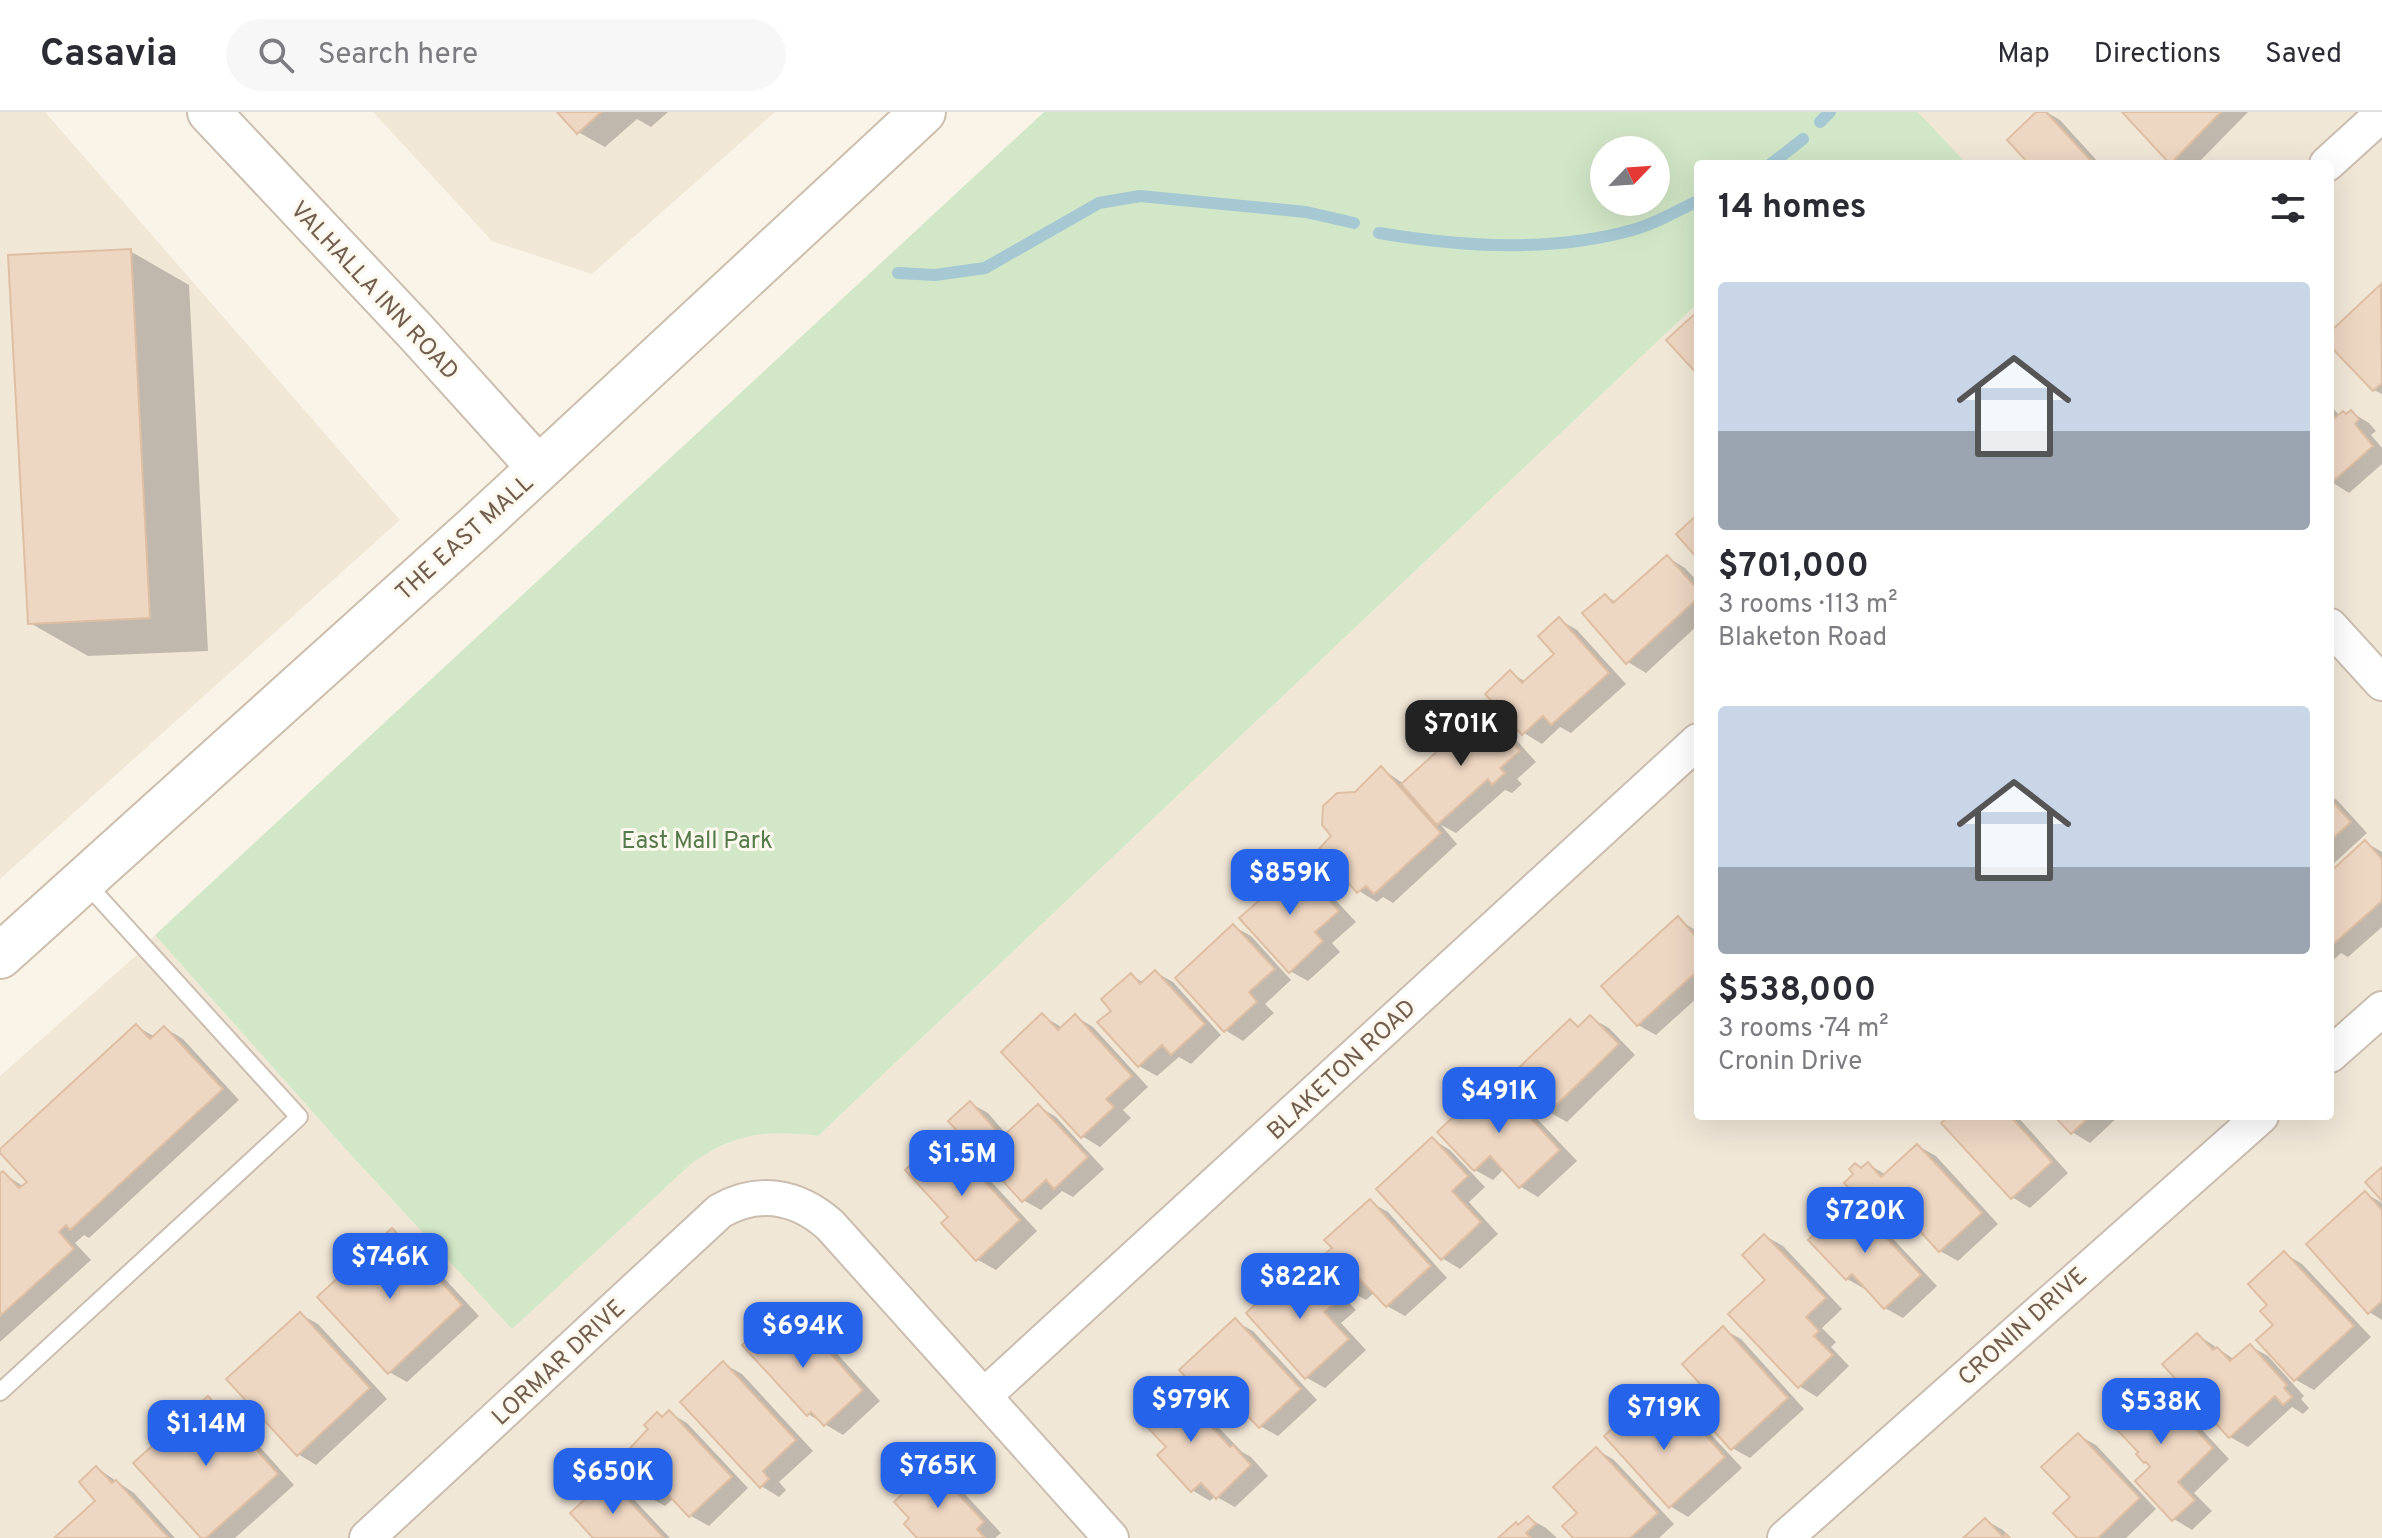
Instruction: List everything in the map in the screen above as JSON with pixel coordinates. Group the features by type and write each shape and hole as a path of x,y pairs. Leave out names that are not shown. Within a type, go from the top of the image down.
{"main road":[{"name":"THE EAST MALL","path":"0,956 539,468 923,112"}],"street":[{"name":"VALHALLA INN ROAD","path":"209,112 539,468"},
{"path":"2331,160 2382,114"},
{"path":"2334,630 2382,683"},
{"name":"BLAKETON ROAD","path":"984,1396 1694,745"},
{"path":"2334,1051 2382,1009"},
{"name":"CRONIN DRIVE","path":"1785,1538 2256,1120"},
{"name":"LORMAR DRIVE","path":"367,1538 720,1211 744,1200 789,1200 817,1214 984,1396"},
{"path":"984,1396 1111,1538"}],"lane":[{"path":"0,1392 299,1117 84,881"}],"shaded area":[{"path":"0,112 45,112 400,520 0,879"},
{"path":"373,112 775,112 592,274 492,241"},
{"path":"1918,112 2382,112 2382,1538 0,1538 0,1076 141,951 155,935 351,1155 512,1328 691,1164 707,1153 747,1135 777,1131 818,1136 1694,307 1694,1120 2334,1120 2334,160 1961,160"}],"green space":[{"name":"East Mall Park","path":"1044,112 1918,112 1963,160 1694,160 1694,307 818,1136 783,1133 751,1136 706,1154 691,1164 512,1329 351,1155 155,935"}],"building":[{"path":"557,112 601,112 577,134"},
{"path":"2036,112 2046,112 2090,160 2025,160 2007,140"},
{"path":"2122,112 2221,112 2174,160 2166,160"},
{"path":"131,249 150,618 28,624 8,255"},
{"path":"2381,284 2382,383 2373,391 2334,350 2334,328"},
{"path":"1694,315 1694,371 1666,340"},
{"path":"2351,410 2359,419 2355,424 2373,446 2334,480 2334,417 2343,411 2346,414"},
{"path":"1694,518 1694,554 1676,534"},
{"path":"1667,555 1694,585 1694,602 1626,664 1582,613 1605,594 1613,603"},
{"path":"1559,617 1609,673 1551,725 1543,716 1522,735 1485,694 1510,670 1522,683 1554,654 1538,636"},
{"path":"1483,710 1520,751 1500,768 1505,773 1492,785 1488,779 1437,825 1401,784"},
{"path":"1381,766 1441,833 1374,894 1366,886 1357,893 1319,849 1331,836 1322,825 1323,806 1337,793 1355,792"},
{"path":"2334,803 2351,822 2334,837"},
{"path":"2365,840 2382,859 2382,901 2334,943 2334,868"},
{"path":"1297,865 1339,911 1315,932 1323,941 1289,973 1239,918 1277,885 1270,877 1282,866 1288,873"},
{"path":"1678,916 1694,934 1694,976 1637,1026 1601,986"},
{"path":"1233,924 1275,969 1249,992 1257,1002 1224,1032 1175,978"},
{"path":"1155,970 1205,1024 1171,1055 1162,1045 1138,1067 1097,1022 1111,1011 1101,999 1131,973 1140,984"},
{"path":"1042,1013 1058,1030 1075,1014 1132,1076 1106,1099 1114,1107 1081,1138 1001,1052"},
{"path":"1590,1015 1619,1044 1548,1113 1511,1075 1570,1019 1578,1027"},
{"path":"136,1024 150,1039 164,1026 223,1089 70,1230 66,1225 59,1232 74,1249 0,1316 0,1173 3,1171 19,1188 27,1182 0,1153 0,1149"},
{"path":"1494,1079 1560,1150 1519,1188 1490,1156 1474,1171 1437,1132"},
{"path":"970,1101 1002,1137 1038,1104 1088,1157 1054,1189 1046,1180 1022,1202 948,1121"},
{"path":"1944,1120 2014,1120 2052,1162 2011,1199 1941,1123"},
{"path":"2058,1120 2086,1120 2071,1134"},
{"path":"942,1135 1020,1220 976,1261 941,1223 948,1217 905,1170"},
{"path":"1432,1137 1468,1176 1452,1191 1481,1222 1441,1260 1376,1189"},
{"path":"1917,1144 1982,1213 1939,1252 1897,1206 1880,1222 1844,1183 1853,1174 1849,1169 1855,1163 1861,1168 1868,1162 1881,1177"},
{"path":"2382,1167 2382,1201 2365,1182"},
{"path":"2365,1191 2382,1210 2382,1301 2368,1314 2306,1244"},
{"path":"1370,1199 1431,1266 1386,1307 1360,1279 1347,1291 1318,1260 1332,1248 1324,1240"},
{"path":"1851,1200 1921,1275 1884,1309 1852,1274 1846,1280 1808,1240"},
{"path":"392,1228 462,1305 388,1374 317,1297"},
{"path":"1764,1234 1826,1298 1806,1317 1819,1331 1814,1336 1833,1355 1798,1388 1728,1314 1765,1280 1742,1255"},
{"path":"2284,1251 2354,1326 2294,1381 2256,1340 2273,1325 2260,1311 2267,1305 2248,1284"},
{"path":"1309,1267 1339,1299 1324,1312 1349,1339 1305,1379 1246,1313 1288,1274 1294,1281"},
{"path":"300,1312 370,1388 297,1456 226,1379"},
{"path":"777,1313 805,1343 814,1335 863,1390 824,1426 811,1412 807,1416 742,1345"},
{"path":"1235,1318 1301,1389 1259,1428 1229,1396 1215,1409 1179,1370"},
{"path":"1723,1326 1788,1398 1731,1450 1695,1410 1711,1396 1682,1364"},
{"path":"2197,1333 2213,1350 2217,1347 2230,1361 2250,1344 2287,1385 2284,1388 2292,1397 2283,1405 2275,1396 2229,1438 2162,1364"},
{"path":"723,1361 796,1440 763,1471 769,1479 760,1488 680,1402"},
{"path":"2149,1379 2213,1448 2178,1482 2195,1500 2172,1521 2135,1481 2150,1467 2106,1418"},
{"path":"1170,1382 1230,1447 1233,1445 1251,1465 1216,1499 1201,1483 1191,1492 1157,1455 1166,1447 1135,1414"},
{"path":"208,1396 278,1474 206,1538 201,1538 133,1463"},
{"path":"1644,1399 1673,1431 1689,1417 1725,1457 1669,1508 1604,1436"},
{"path":"669,1410 732,1477 689,1517 659,1485 646,1497 615,1464 648,1429 644,1425 657,1412 662,1417"},
{"path":"2078,1433 2140,1498 2098,1538 2077,1538 2053,1513 2070,1497 2041,1467"},
{"path":"1596,1447 1658,1513 1630,1538 1573,1538 1562,1526 1577,1513 1553,1487"},
{"path":"96,1466 112,1483 116,1480 169,1538 54,1538 95,1501 79,1482"},
{"path":"932,1466 984,1522 977,1529 985,1538 917,1538 904,1524 909,1518 894,1502"},
{"path":"608,1478 664,1538 593,1538 570,1513"},
{"path":"1528,1516 1536,1524 1526,1533 1531,1538 1498,1538 1516,1522 1518,1525"},
{"path":"1985,1518 2003,1537 2006,1534 2010,1538 1963,1538"}],"waterway":[{"path":"1820,122 1830,112"},
{"path":"1776,160 1803,139"},
{"path":"898,273 935,275 985,268 1099,203 1140,196 1306,212 1354,223"},
{"path":"1379,233 1475,244 1573,242 1644,226 1694,203"}]}
